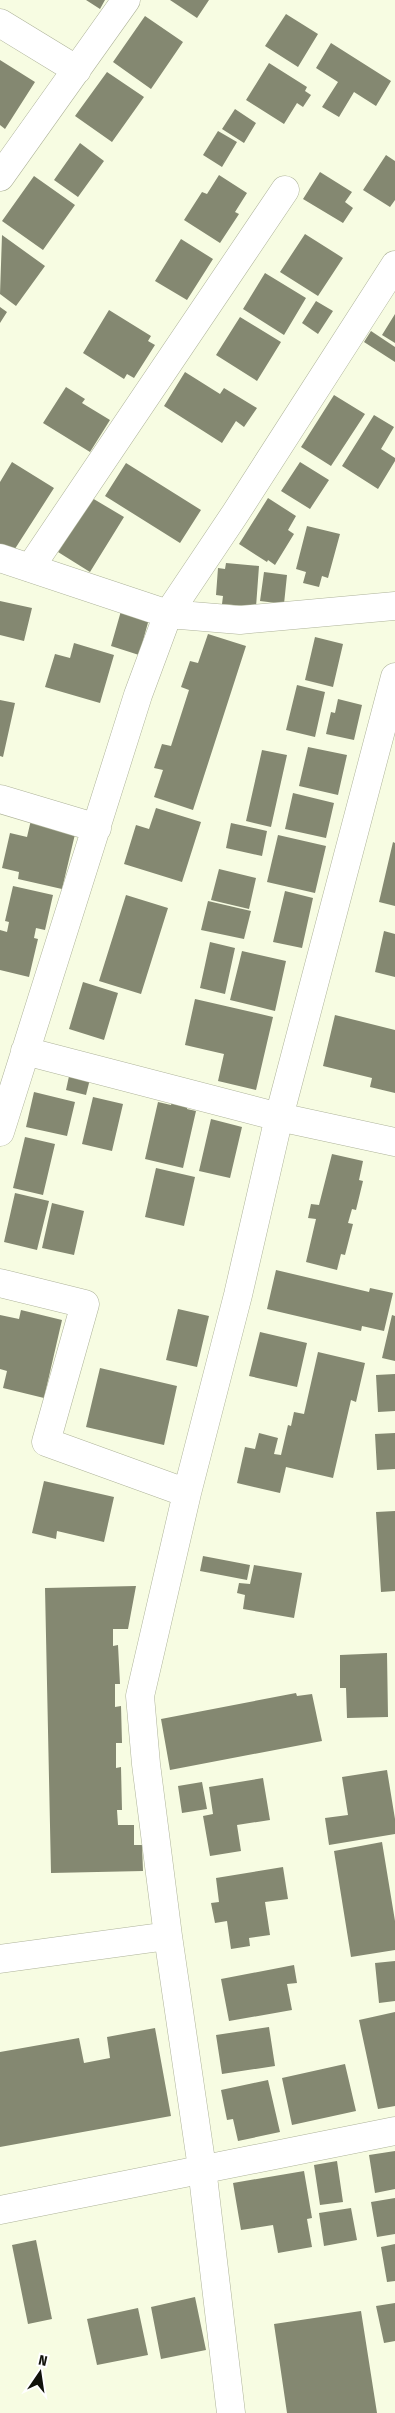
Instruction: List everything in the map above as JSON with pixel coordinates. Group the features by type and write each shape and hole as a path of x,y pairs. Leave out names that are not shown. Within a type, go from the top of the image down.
{"street":[{"path":"0,177 126,0"},
{"path":"0,23 77,70"},
{"path":"30,568 286,190"},
{"path":"0,1132 24,1051 97,828 138,695 168,614 395,265"},
{"path":"0,558 168,614 240,620 395,606"},
{"path":"231,2413 202,2168 168,1936 146,1764 140,1696 186,1493 238,1295 279,1118 395,677"},
{"path":"0,799 97,828"},
{"path":"24,1051 279,1118 395,1142"},
{"path":"0,1283 85,1304 46,1442 186,1493"},
{"path":"0,1959 168,1936"},
{"path":"0,2210 202,2168 395,2131"}],"building":[{"path":"86,0 105,0 100,9"},
{"path":"170,0 209,0 197,18"},
{"path":"286,14 318,34 298,67 265,46"},
{"path":"145,16 183,42 151,89 113,62"},
{"path":"331,43 391,81 376,106 354,92 339,117 322,107 338,82 316,68"},
{"path":"0,60 35,82 5,129 0,125"},
{"path":"269,63 307,87 305,91 311,95 303,107 297,103 284,124 246,100"},
{"path":"107,72 144,97 112,142 75,116"},
{"path":"235,109 256,123 244,143 222,129"},
{"path":"218,131 237,142 222,167 203,155"},
{"path":"80,143 104,161 78,197 54,180"},
{"path":"386,155 395,161 395,200 390,207 363,190"},
{"path":"320,172 352,192 345,202 353,208 343,223 303,199"},
{"path":"219,175 247,193 235,212 239,214 220,243 184,220 202,192 207,194"},
{"path":"34,176 75,205 43,250 2,221"},
{"path":"305,234 343,258 318,296 280,272"},
{"path":"2,235 45,266 16,306 0,294"},
{"path":"181,239 213,259 187,300 155,281"},
{"path":"265,273 306,298 284,335 243,309"},
{"path":"316,301 333,311 318,334 302,323"},
{"path":"0,307 7,312 0,323"},
{"path":"109,310 151,336 148,341 155,345 134,378 127,374 124,379 83,353"},
{"path":"395,314 395,343 382,335"},
{"path":"240,317 281,342 257,381 216,355"},
{"path":"371,331 395,347 395,362 364,342"},
{"path":"185,372 220,394 224,388 257,408 244,427 236,421 222,443 164,406"},
{"path":"66,387 85,399 82,403 110,420 90,452 43,423"},
{"path":"334,395 365,414 331,466 301,447"},
{"path":"374,415 394,427 381,449 395,458 395,461 378,489 342,466"},
{"path":"12,462 54,488 11,555 0,548 0,482"},
{"path":"300,462 329,480 310,509 281,491"},
{"path":"126,463 201,510 180,543 105,496"},
{"path":"92,498 124,517 90,572 58,552"},
{"path":"268,498 296,516 288,530 294,534 275,565 239,544"},
{"path":"307,526 340,534 328,578 322,576 319,587 303,583 306,572 296,569"},
{"path":"226,563 259,566 256,607 222,604 223,596 216,595 218,568 225,569"},
{"path":"264,572 287,575 284,604 260,601"},
{"path":"0,601 32,608 24,641 0,635"},
{"path":"121,611 149,619 139,655 111,646"},
{"path":"208,634 246,646 193,810 154,797 163,770 154,768 162,744 171,746 189,690 181,687 190,661 198,663"},
{"path":"315,637 343,644 333,687 305,680"},
{"path":"74,643 114,655 100,703 45,687 55,654 70,658"},
{"path":"297,685 325,692 315,737 286,730"},
{"path":"338,699 362,705 354,740 326,734 331,712 335,713"},
{"path":"0,700 15,703 3,757 0,756"},
{"path":"308,747 347,755 338,795 299,786"},
{"path":"262,750 287,755 271,827 246,821"},
{"path":"293,793 334,803 326,838 285,829"},
{"path":"156,808 201,822 182,882 124,864 136,825 149,829"},
{"path":"31,820 76,830 62,889 18,879 19,872 2,868 10,833 27,837"},
{"path":"231,823 267,831 262,856 226,848"},
{"path":"278,835 326,846 315,893 267,882"},
{"path":"393,842 395,843 395,906 379,902"},
{"path":"219,869 256,878 249,909 211,900"},
{"path":"13,886 53,895 45,930 36,928 34,938 38,939 29,977 0,970 0,930 7,932 9,922 5,921"},
{"path":"285,891 313,898 302,948 273,942"},
{"path":"126,895 168,908 141,994 99,981"},
{"path":"208,901 251,911 244,939 201,930"},
{"path":"384,931 395,934 395,977 375,972"},
{"path":"210,942 235,948 225,994 200,988"},
{"path":"242,951 286,961 275,1011 230,1000"},
{"path":"83,982 118,993 104,1040 69,1029"},
{"path":"195,999 273,1017 256,1090 218,1081 224,1054 185,1045"},
{"path":"335,1015 395,1030 395,1093 370,1087 372,1078 323,1066"},
{"path":"71,1067 92,1071 86,1095 66,1090"},
{"path":"34,1092 75,1102 67,1136 26,1127"},
{"path":"93,1097 123,1104 112,1151 82,1144"},
{"path":"173,1099 188,1103 187,1109 196,1111 183,1168 145,1159 158,1102 171,1105"},
{"path":"211,1119 242,1127 230,1178 199,1171"},
{"path":"25,1137 55,1144 43,1195 13,1188"},
{"path":"332,1154 363,1161 359,1180 363,1181 356,1210 352,1209 348,1223 353,1224 345,1255 341,1254 337,1270 306,1262 316,1219 308,1218 311,1204 319,1205"},
{"path":"156,1168 195,1177 184,1226 145,1217"},
{"path":"15,1193 49,1201 37,1250 4,1242"},
{"path":"52,1203 84,1211 74,1255 42,1248"},
{"path":"276,1270 369,1292 370,1288 393,1293 384,1331 362,1326 361,1331 267,1309"},
{"path":"178,1309 209,1316 197,1367 166,1360"},
{"path":"21,1310 62,1320 44,1398 3,1388 7,1371 0,1369 0,1315 19,1319"},
{"path":"392,1315 395,1316 395,1361 382,1358"},
{"path":"260,1332 307,1343 297,1387 249,1376"},
{"path":"318,1352 365,1363 356,1402 351,1400 333,1478 286,1467 280,1493 237,1483 245,1447 255,1449 259,1433 278,1438 274,1454 281,1455 288,1425 291,1426 294,1412 304,1414"},
{"path":"100,1368 177,1386 164,1445 86,1427"},
{"path":"395,1374 395,1411 378,1412 376,1375"},
{"path":"395,1433 395,1469 377,1470 375,1434"},
{"path":"44,1481 114,1497 104,1542 57,1531 56,1539 32,1533"},
{"path":"395,1511 395,1591 381,1592 376,1512"},
{"path":"203,1556 250,1565 247,1580 200,1571"},
{"path":"254,1565 302,1573 294,1618 243,1609 245,1595 237,1593 239,1583 250,1584"},
{"path":"136,1586 128,1629 113,1629 113,1646 118,1645 120,1684 115,1684 115,1707 121,1706 122,1743 116,1743 116,1768 121,1767 122,1810 117,1810 118,1825 134,1825 134,1845 142,1845 143,1871 51,1873 45,1588"},
{"path":"387,1653 388,1717 347,1718 346,1688 340,1688 340,1655"},
{"path":"296,1693 297,1696 312,1694 322,1741 170,1770 161,1719"},
{"path":"387,1770 395,1819 395,1834 329,1845 325,1818 348,1815 342,1777"},
{"path":"263,1778 270,1820 237,1825 241,1851 210,1856 203,1816 213,1814 209,1787"},
{"path":"202,1782 207,1809 182,1813 178,1786"},
{"path":"382,1842 395,1921 395,1950 351,1957 334,1851"},
{"path":"283,1867 288,1899 265,1902 270,1935 249,1938 250,1946 231,1949 227,1921 215,1923 211,1903 219,1902 216,1878"},
{"path":"395,1961 395,2001 379,2003 375,1963"},
{"path":"294,1965 297,1983 287,1984 292,2010 229,2021 221,1979"},
{"path":"395,2012 395,2106 378,2109 359,2020"},
{"path":"269,2027 275,2066 222,2074 216,2035"},
{"path":"155,2028 171,2116 0,2147 0,2052 79,2038 84,2063 110,2058 107,2037"},
{"path":"345,2064 356,2111 292,2125 282,2078"},
{"path":"268,2080 280,2132 238,2141 233,2119 227,2120 221,2090"},
{"path":"395,2151 395,2189 375,2193 369,2155"},
{"path":"337,2161 343,2202 320,2205 314,2165"},
{"path":"304,2171 312,2218 307,2219 312,2247 278,2253 273,2225 241,2230 233,2183"},
{"path":"395,2198 395,2234 377,2237 371,2202"},
{"path":"351,2208 357,2240 324,2246 319,2213"},
{"path":"36,2240 52,2319 28,2324 12,2245"},
{"path":"395,2244 395,2281 387,2282 381,2247"},
{"path":"195,2297 206,2350 161,2359 151,2307"},
{"path":"395,2303 395,2341 384,2343 376,2306"},
{"path":"138,2308 148,2355 97,2365 87,2319"},
{"path":"361,2311 377,2413 287,2413 274,2324"}]}
